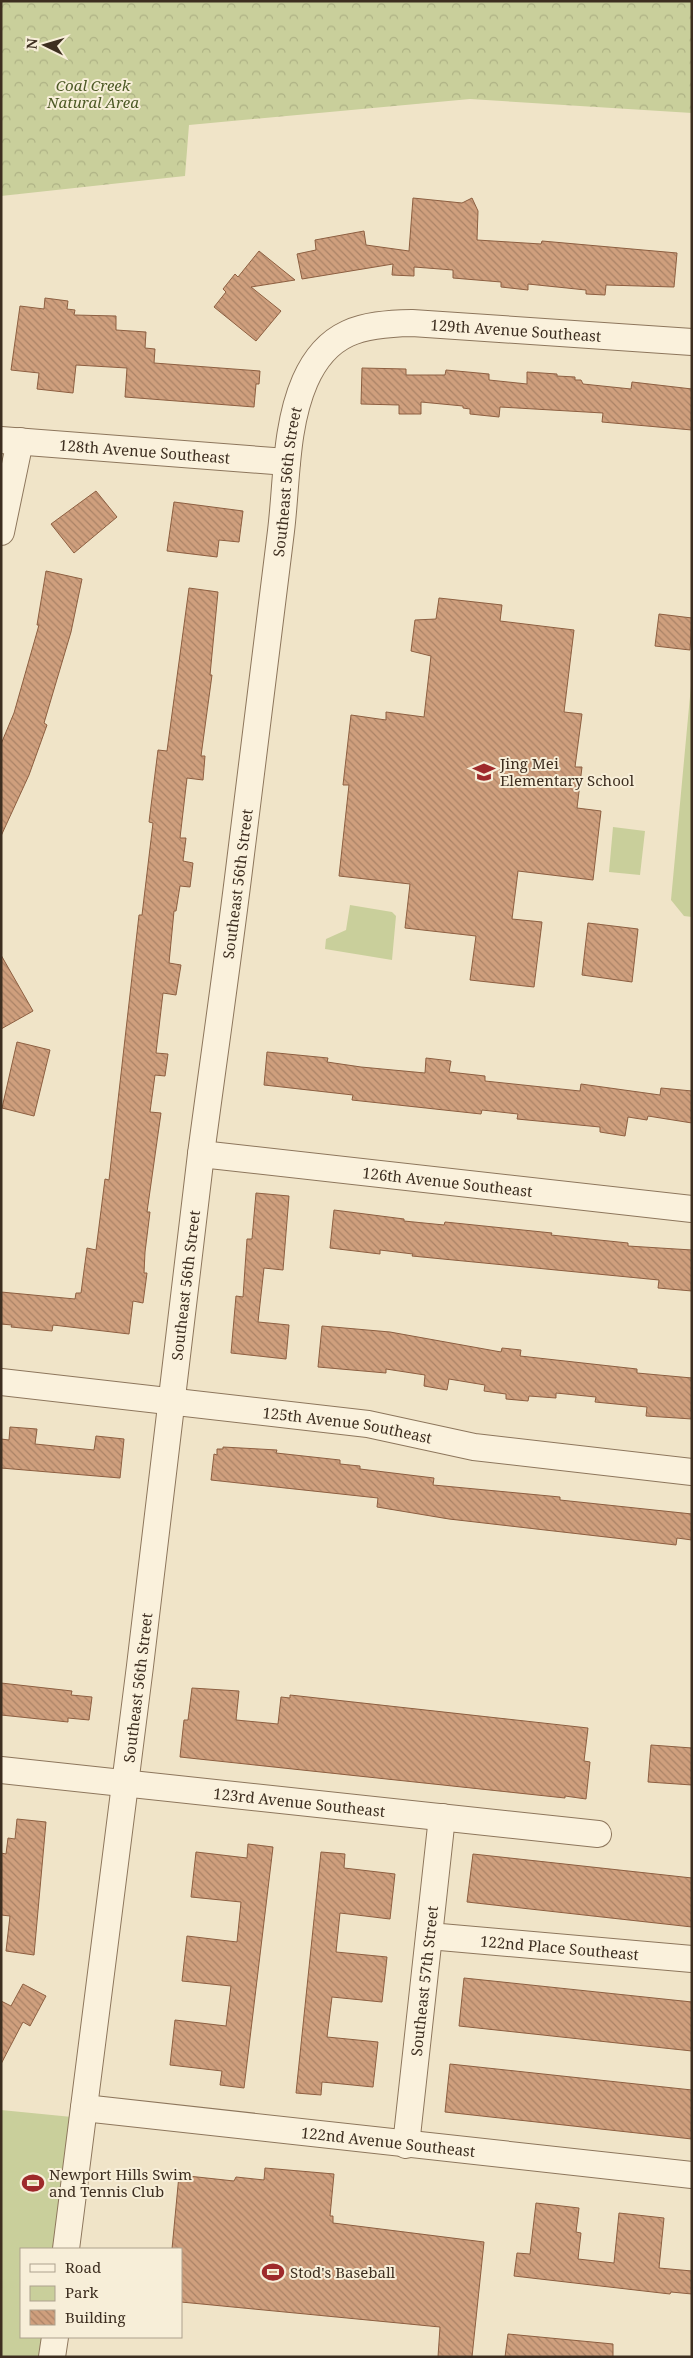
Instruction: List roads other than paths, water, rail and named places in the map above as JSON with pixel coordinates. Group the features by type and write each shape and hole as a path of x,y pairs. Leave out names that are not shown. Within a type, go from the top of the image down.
{"street":[{"name":"129th Avenue Southeast","path":"341,337 364,328 383,324 412,323 692,342"},
{"name":"Southeast 56th Street","path":"66,2248 126,1782 201,1154 284,508 287,462 296,408 303,386 314,363 325,348 341,337"},
{"name":"128th Avenue Southeast","path":"10,441 287,462"},
{"path":"1,532 10,441"},
{"name":"126th Avenue Southeast","path":"201,1154 692,1209"},
{"name":"125th Avenue Southeast","path":"1,1382 368,1424 428,1439 474,1447 692,1472"},
{"name":"123rd Avenue Southeast","path":"1,1770 598,1834"},
{"name":"Southeast 57th Street","path":"406,2145 442,1817"},
{"name":"122nd Place Southeast","path":"429,1936 692,1960"},
{"name":"122nd Avenue Southeast","path":"84,2108 406,2145 692,2175"},
{"path":"52,2357 55,2338"}],"place":[{"name":"Jing Mei Elementary School","path":"484,772"},
{"name":"Newport Hills Swim and Tennis Club","path":"33,2183"},
{"name":"Stod's Baseball","path":"273,2272"}],"park label":[{"name":"Coal Creek Natural Area","path":"93,94"}]}
